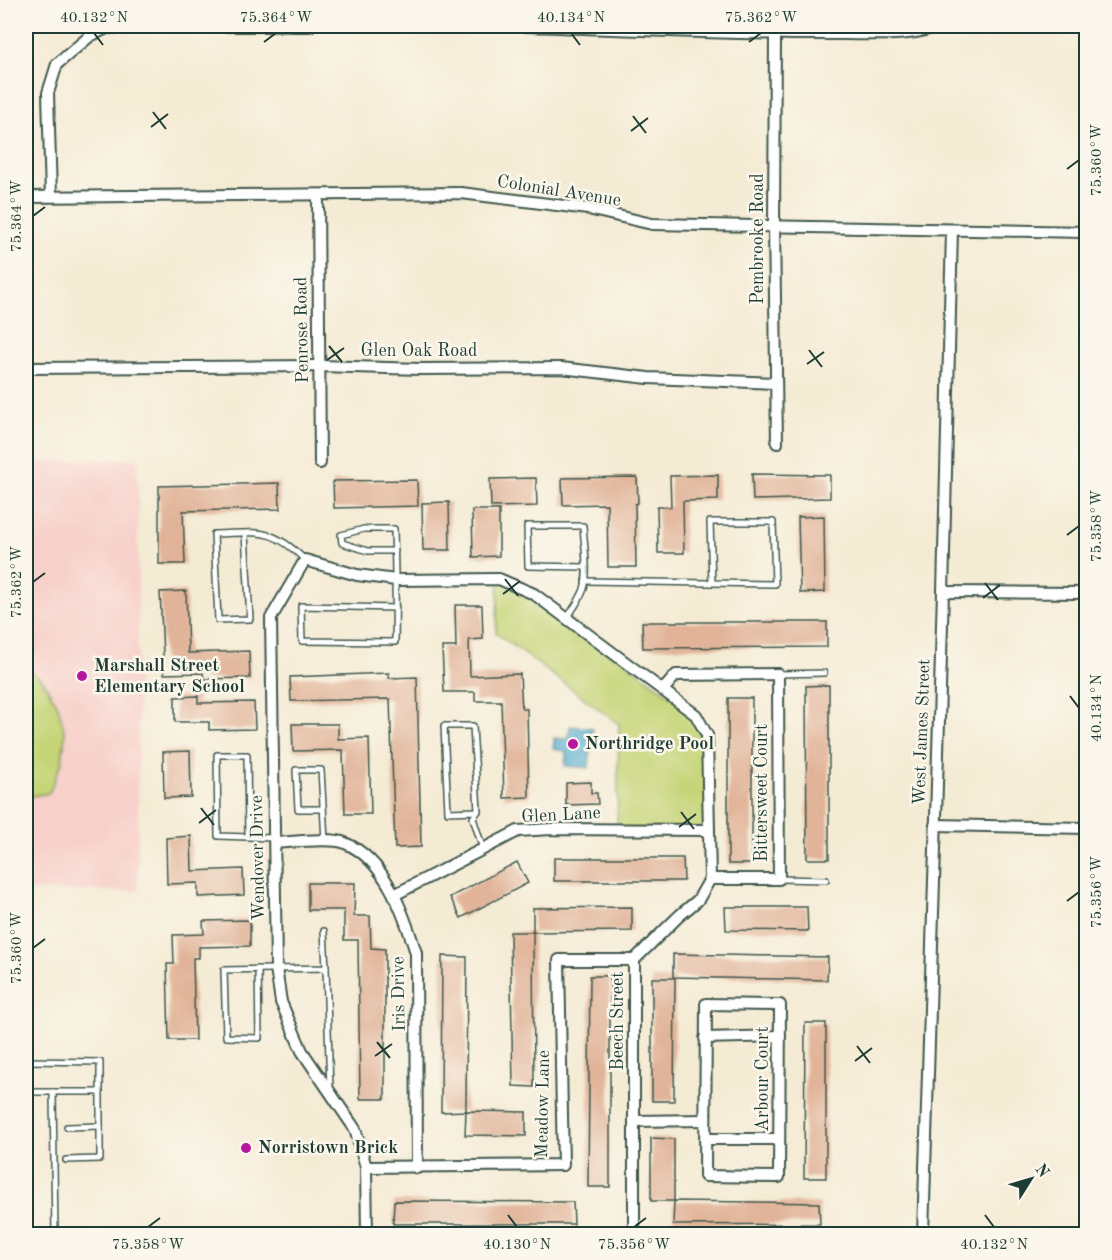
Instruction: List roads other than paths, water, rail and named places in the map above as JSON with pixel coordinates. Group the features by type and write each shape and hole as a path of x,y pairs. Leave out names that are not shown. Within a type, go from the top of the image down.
{"street":[{"path":"51,196 48,93 57,64 90,36 107,28 133,26 310,26"},
{"path":"525,26 775,35 882,34 927,31 934,26"},
{"name":"Pembrooke Road","path":"775,35 774,225 777,443"},
{"name":"Colonial Avenue","path":"26,197 461,193 588,210 652,224 1086,232"},
{"name":"Penrose Road","path":"318,195 320,463"},
{"name":"West James Street","path":"923,1234 952,230"},
{"name":"Glen Oak Road","path":"26,368 319,366 421,369 561,368 648,378 775,383"},
{"path":"305,560 357,575 396,580 499,579 534,594 663,690 696,716 707,735 710,879"},
{"name":"Wendover Drive","path":"305,560 271,618 272,750 276,840 276,968 281,1002 302,1052 356,1129 366,1167 368,1234"},
{"path":"943,592 1086,594"},
{"path":"663,690 676,675 778,674"},
{"name":"Bittersweet Court","path":"710,879 779,879 778,674"},
{"path":"935,825 1086,828"},
{"name":"Glen Lane","path":"394,895 518,831 551,829 708,830"},
{"name":"Iris Drive","path":"276,840 344,842 382,873 407,923 416,953 417,1168"},
{"name":"Beech Street","path":"634,1234 634,960 698,900 710,879"},
{"name":"Meadow Lane","path":"366,1167 563,1165 559,960 634,960"},
{"name":"Arbour Court","path":"705,1004 780,1005 779,1177 705,1176 705,1038 705,1004"},
{"path":"705,1038 780,1036"},
{"path":"634,1121 705,1120"},
{"path":"705,1138 779,1139"}],"lane":[{"path":"585,581 775,584 772,522 710,522 712,583"},
{"path":"567,618 576,605 585,581 585,567 583,526 527,526 528,566 585,567"},
{"path":"395,551 368,551 342,543 341,535 364,529 394,530 395,551 396,580 396,608 395,642 302,641 302,606 396,608"},
{"path":"245,534 250,619 218,620 214,534 245,534 274,535 291,545 305,560"},
{"path":"778,674 824,673"},
{"path":"478,811 448,812 444,726 473,726 478,811 473,818 483,849"},
{"path":"248,836 247,755 217,755 218,836 248,836 276,840"},
{"path":"322,809 298,808 296,770 321,770 325,841"},
{"path":"779,879 826,880"},
{"path":"324,931 330,1091"},
{"path":"258,969 259,1038 226,1037 224,970 276,968 326,968"},
{"path":"26,1061 100,1062 100,1159 66,1160"},
{"path":"26,1092 100,1092"},
{"path":"53,1092 55,1234"},
{"path":"67,1127 100,1126"}],"water":[{"name":"Northridge Pool","path":"570,726 593,728 589,768 565,766 566,751 553,749 554,738 568,739"}],"place":[{"name":"Marshall Street Elementary School","path":"82,676"},
{"name":"Northridge Pool","path":"573,744"},
{"name":"Norristown Brick","path":"246,1148"}]}
